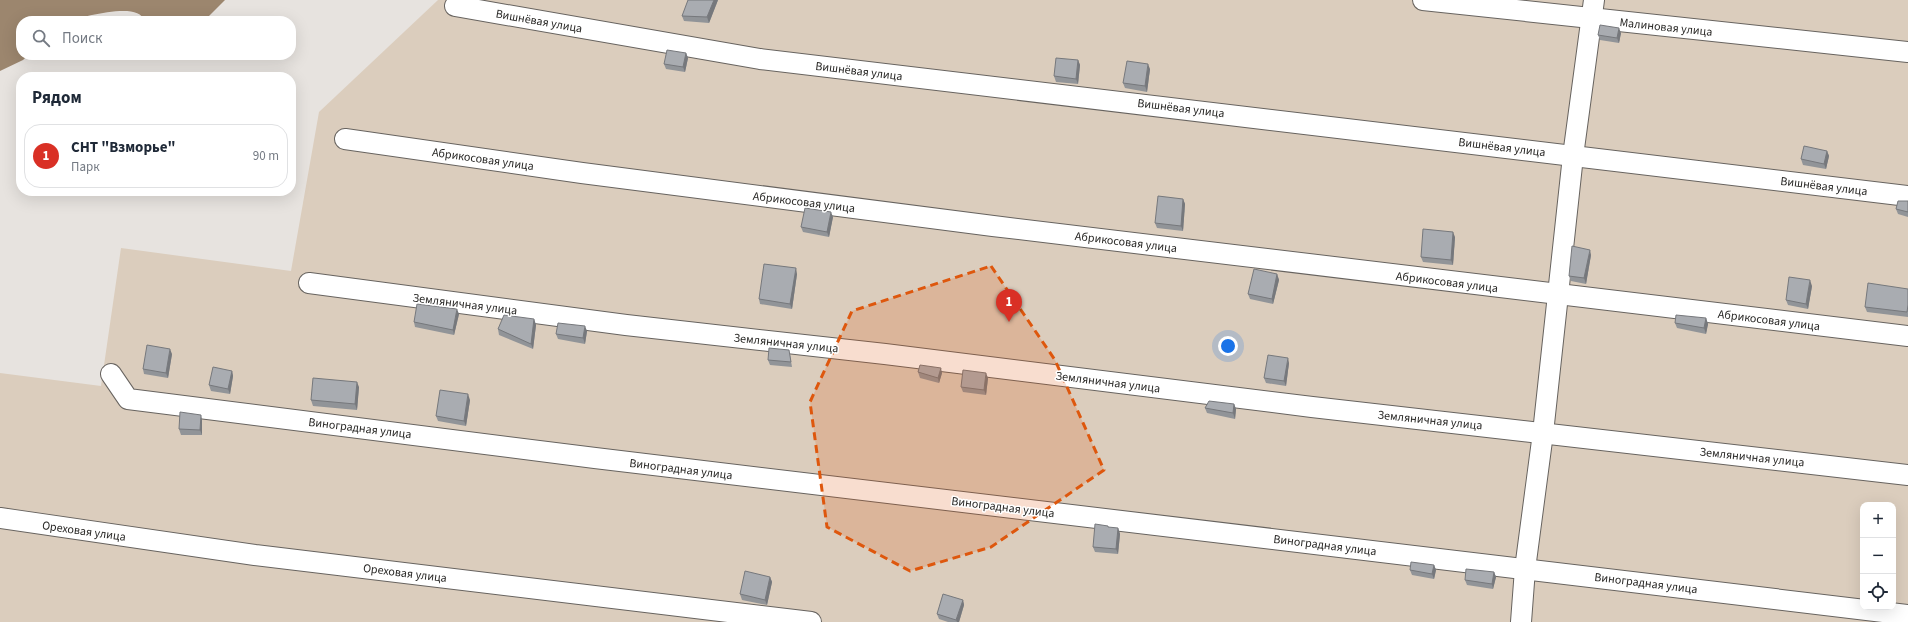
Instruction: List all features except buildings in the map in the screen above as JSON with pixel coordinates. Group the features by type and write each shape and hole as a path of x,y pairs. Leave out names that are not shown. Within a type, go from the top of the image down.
{"lane":[{"name":"Малиновая улица","path":"1423,0 1593,9 1908,52"},
{"name":"Вишнёвая улица","path":"455,6 760,59 1908,196"},
{"path":"1521,622 1543,433 1572,156 1593,9"},
{"name":"Абрикосовая улица","path":"344,139 582,173 977,224 1908,336"},
{"name":"Земляничная улица","path":"308,283 626,325 885,354 1304,406 1908,475"},
{"name":"Виноградная улица","path":"111,374 128,398 595,458 1908,615"},
{"name":"Ореховая улица","path":"0,518 255,555 811,622"}],"highlighted area":[{"path":"991,266 1055,360 1104,470 991,547 910,571 827,527 810,402 852,311"}],"shaded area":[{"path":"0,0 225,0 209,16 141,16 132,12 122,11 87,16 16,16 16,60 23,60 0,71"},
{"path":"438,0 1908,0 1908,622 0,622 0,373 101,386 121,248 291,271 319,112"}],"place":[{"name":"СНТ \"Взморье\"","path":"1009,322"}]}
